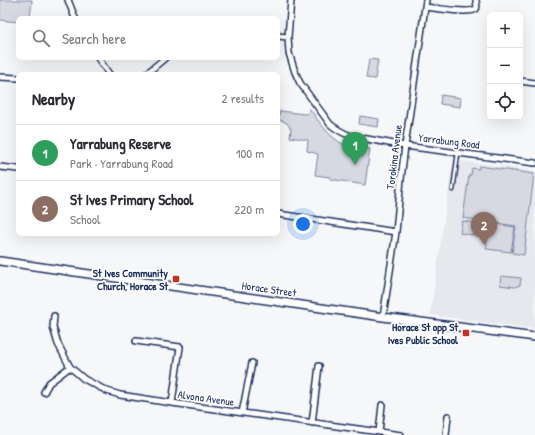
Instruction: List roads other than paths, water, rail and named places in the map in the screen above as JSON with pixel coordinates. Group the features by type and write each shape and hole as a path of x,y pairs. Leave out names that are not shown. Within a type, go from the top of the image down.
{"main road":[{"name":"Horace Street","path":"0,261 383,317 535,337"}],"street":[{"path":"68,0 74,16"},
{"name":"Yarrabung Road","path":"291,0 288,37 289,53 295,72 300,83 330,124 343,134 405,146 535,163"},
{"name":"Torokina Avenue","path":"383,317 396,232 405,146 426,0"},
{"path":"425,7 465,11 475,10 477,8 476,0"},
{"path":"280,36 288,37"},
{"path":"99,60 108,72"},
{"path":"148,72 163,60"},
{"path":"0,77 16,78"},
{"path":"523,81 535,83"},
{"path":"0,167 16,170"},
{"path":"280,214 396,232"},
{"name":"Alvona Avenue","path":"54,316 53,326 55,336 70,367 84,379 107,392 172,403 401,435"},
{"path":"136,340 180,347 172,403"},
{"path":"242,413 252,363"},
{"path":"312,423 318,366"},
{"path":"44,392 50,383 70,367"},
{"path":"378,432 382,405"},
{"path":"446,435 448,416"}],"lane":[{"path":"453,190 458,152"}],"place":[{"name":"Yarrabung Reserve","path":"355,165"},
{"name":"St Ives Primary School","path":"484,245"},
{"name":"St Ives Community Church, Horace St","path":"176,279"},
{"name":"Horace St opp St Ives Public School","path":"466,333"}]}
